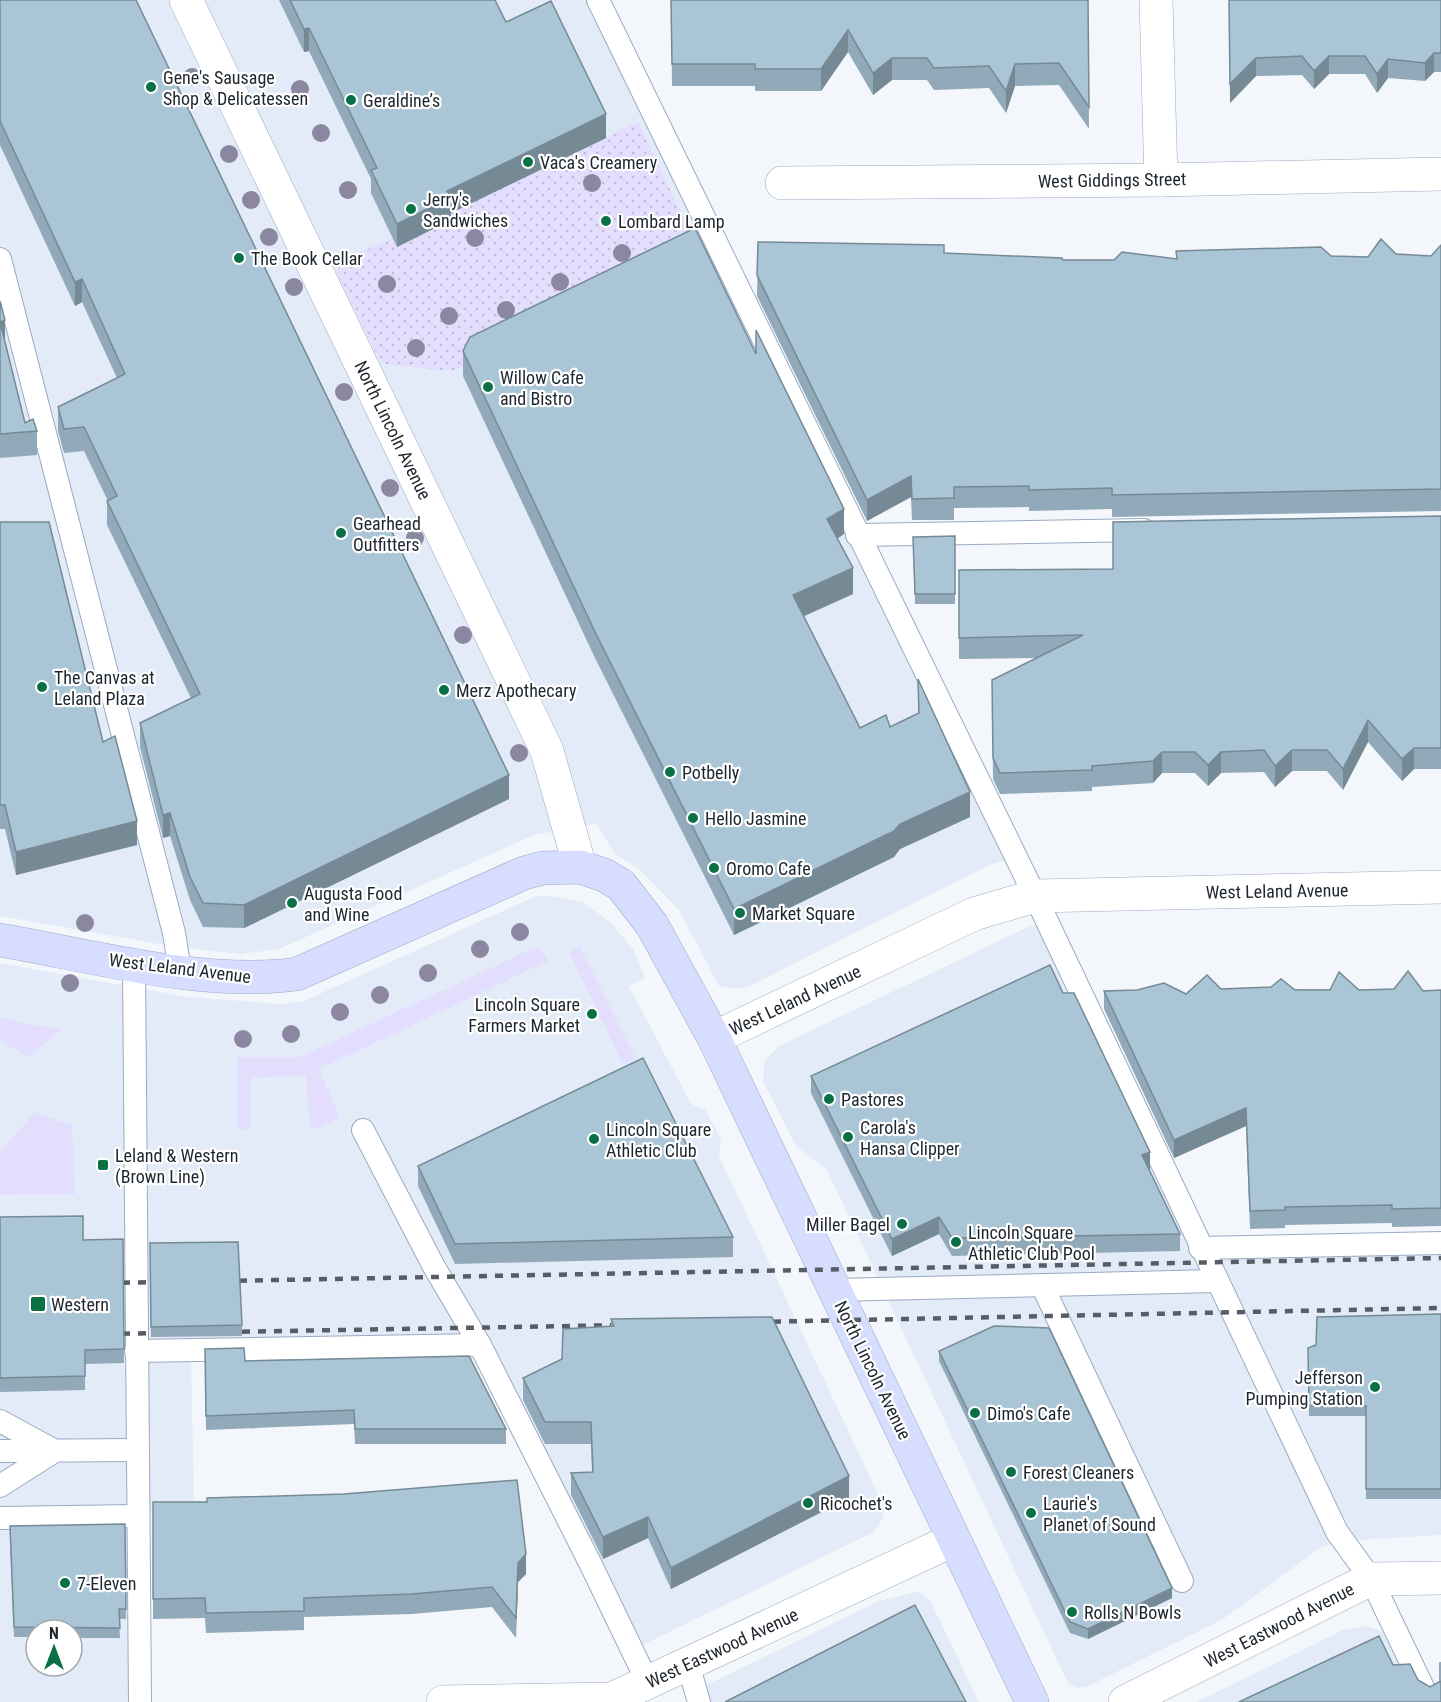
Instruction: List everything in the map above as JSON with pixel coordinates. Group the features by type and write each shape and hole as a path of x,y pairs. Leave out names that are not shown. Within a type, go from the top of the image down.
{"main road":[{"name":"West Leland Avenue","path":"0,940 219,977 265,978 297,974 524,873 543,868 579,867 604,875 621,885 632,898 652,925 714,1038"},
{"name":"North Lincoln Avenue","path":"714,1038 1032,1702"}],"street":[{"name":"North Lincoln Avenue","path":"186,0 547,751 579,867"},
{"path":"1156,0 1161,180"},
{"name":"West Giddings Street","path":"782,183 1161,180 1441,174"},
{"name":"West Leland Avenue","path":"714,1038 974,914 1035,896 1441,887"},
{"name":"West Eastwood Avenue","path":"443,1702 612,1699 953,1540"},
{"name":"West Eastwood Avenue","path":"1125,1702 1371,1579 1441,1578"}],"lane":[{"path":"597,0 1035,896 1200,1248 1337,1532 1371,1579 1430,1702"},
{"path":"0,260 174,933 180,971"},
{"path":"857,535 1167,529"},
{"path":"134,964 136,1450 140,1702"},
{"path":"363,1130 433,1265 480,1345 591,1564 648,1683"},
{"path":"1200,1248 1441,1243"},
{"path":"834,1290 1216,1281"},
{"path":"1042,1285 1182,1581"},
{"path":"136,1351 480,1345"},
{"path":"0,1420 55,1451"},
{"path":"0,1451 136,1450"},
{"path":"0,1486 55,1451"},
{"path":"0,1518 137,1516"},
{"path":"688,1664 699,1702"}],"shaded area":[{"path":"0,0 598,0 1015,857 989,865 750,986 737,989 719,986 679,910 639,869 615,854 596,824 534,835 279,949 240,954 176,947 0,916"},
{"path":"638,122 700,252 452,371 385,364 380,361 337,273 341,261 393,238 397,247 450,221 447,214"},
{"path":"536,896 552,896 583,902 611,923 633,949 645,978 629,986 691,1104 706,1110 721,1139 719,1156 884,1507 883,1518 874,1532 632,1650 480,1345 191,1351 194,1510 137,1511 140,1702 0,1702 0,963 188,997 281,1004 304,1001"},
{"path":"1048,924 1200,1248 1441,1243 1441,1535 1342,1541 1320,1548 1223,1619 1088,1686 1078,1688 1070,1685 1064,1675 827,1170 796,1146 763,1081 765,1060 779,1046 1028,927"},
{"path":"580,947 636,1059 623,1064 569,952"},
{"path":"534,948 541,949 548,961 319,1069 340,1118 315,1129 310,1126 306,1075 251,1078 251,1127 244,1130 237,1127 237,1057 300,1057"},
{"path":"0,1018 60,1030 29,1057 0,1041"},
{"path":"35,1112 72,1126 75,1194 0,1195 0,1152"},
{"path":"915,1592 922,1593 931,1602 979,1702 699,1702 696,1690 877,1602"},
{"path":"1366,1626 1397,1635 1430,1702 1197,1702 1343,1630"}],"building":[{"path":"0,0 136,0 509,775 244,905 203,903 190,877 170,813 163,815 140,723 200,694 107,501 117,496 84,427 64,429 58,407 125,374 82,279 75,282 0,121"},
{"path":"290,0 495,0 506,22 551,1 606,114 447,191 451,197 397,224 371,170 377,168 309,28 304,29"},
{"path":"671,0 1088,0 1089,107 1059,63 1015,64 1006,91 989,66 934,68 927,58 892,58 873,73 848,30 821,69 755,69 755,64 672,64"},
{"path":"1229,0 1441,0 1441,53 1434,53 1425,63 1388,59 1377,74 1365,56 1329,56 1314,71 1302,56 1256,58 1230,84"},
{"path":"695,228 756,354 756,330 844,509 827,519 853,568 793,595 860,728 886,715 890,727 919,713 918,679 970,792 900,824 894,831 734,909 595,632 463,351 470,337"},
{"path":"1381,239 1396,254 1431,256 1441,245 1441,489 1112,495 1112,488 1029,490 1029,486 954,487 954,498 912,499 911,476 867,500 757,275 758,242 944,245 944,253 1062,258 1063,260 1114,260 1122,252 1177,259 1176,251 1321,247 1331,256 1368,257"},
{"path":"0,301 5,320 0,322"},
{"path":"0,322 25,423 33,419 37,431 0,434"},
{"path":"1441,516 1441,748 1414,748 1402,759 1368,720 1343,769 1327,750 1292,750 1275,766 1264,750 1221,752 1208,765 1195,752 1162,752 1153,761 1092,766 1092,770 1000,773 993,758 992,680 1083,635 959,638 959,570 1113,569 1113,522"},
{"name":"The Canvas at Leland Plaza","path":"0,522 49,522 103,742 115,736 137,821 16,852 5,805 0,805"},
{"path":"955,536 955,594 915,594 913,537"},
{"path":"1050,965 1063,993 1074,993 1150,1152 1142,1155 1180,1234 952,1238 939,1217 892,1239 811,1076"},
{"path":"1408,971 1423,991 1441,990 1441,1208 1392,1209 1392,1205 1285,1207 1285,1210 1250,1211 1246,1108 1174,1140 1104,991 1137,990 1164,983 1186,994 1207,975 1221,989 1271,987 1281,979 1295,990 1330,990 1339,972 1359,990 1394,989"},
{"name":"Lincoln Square Athletic Club","path":"643,1058 733,1237 455,1244 418,1166"},
{"path":"83,1216 83,1240 123,1239 124,1349 85,1350 85,1376 0,1378 0,1217"},
{"path":"238,1242 242,1325 151,1327 150,1243"},
{"name":"Jefferson Pumping Station","path":"1441,1314 1441,1489 1366,1489 1366,1406 1309,1406 1308,1348 1316,1345 1317,1317"},
{"path":"772,1317 849,1476 671,1568 648,1517 603,1537 571,1473 593,1472 591,1422 545,1422 523,1378 562,1359 563,1329 614,1326 611,1319"},
{"path":"994,1326 1049,1328 1172,1588 1088,1629 1070,1622 939,1351"},
{"path":"244,1348 245,1361 469,1356 506,1429 355,1429 354,1410 206,1416 205,1349"},
{"path":"517,1480 526,1554 518,1563 516,1618 492,1587 412,1594 304,1598 304,1611 206,1613 205,1598 153,1599 153,1502 207,1502 207,1498 344,1494"},
{"name":"7-Eleven","path":"125,1524 126,1609 119,1609 120,1628 84,1628 84,1618 24,1618 24,1627 14,1627 10,1526"},
{"path":"915,1605 966,1702 725,1702"},
{"path":"1379,1636 1393,1665 1410,1664 1418,1680 1430,1687 1441,1681 1441,1702 1239,1702"}],"railway":[{"path":"223,1281 1441,1258"},
{"path":"106,1283 166,1282"},
{"path":"757,1322 1441,1308"},
{"path":"226,1332 628,1325"},
{"path":"106,1334 166,1333"}],"place":[{"name":"Gene's Sausage Shop & Delicatessen","path":"151,87"},
{"name":"Geraldine’s","path":"351,100"},
{"name":"Vaca's Creamery","path":"528,162"},
{"name":"Jerry's Sandwiches","path":"411,209"},
{"name":"Lombard Lamp","path":"606,221"},
{"name":"The Book Cellar","path":"239,258"},
{"name":"Willow Cafe and Bistro","path":"488,387"},
{"name":"Gearhead Outfitters","path":"341,533"},
{"name":"The Canvas at Leland Plaza","path":"42,687"},
{"name":"Merz Apothecary","path":"444,690"},
{"name":"Potbelly","path":"670,772"},
{"name":"Hello Jasmine","path":"693,818"},
{"name":"Oromo Cafe","path":"714,868"},
{"name":"Augusta Food and Wine","path":"292,903"},
{"name":"Market Square","path":"740,913"},
{"name":"Lincoln Square Farmers Market","path":"592,1014"},
{"name":"Pastores","path":"829,1099"},
{"name":"Carola's Hansa Clipper","path":"848,1137"},
{"name":"Lincoln Square Athletic Club","path":"594,1139"},
{"name":"Leland & Western (Brown Line)","path":"103,1165"},
{"name":"Miller Bagel","path":"902,1224"},
{"name":"Lincoln Square Athletic Club Pool","path":"956,1242"},
{"name":"Western","path":"38,1304"},
{"name":"Jefferson Pumping Station","path":"1375,1387"},
{"name":"Dimo's Cafe","path":"975,1413"},
{"name":"Forest Cleaners","path":"1011,1472"},
{"name":"Ricochet's","path":"808,1503"},
{"name":"Laurie's Planet of Sound","path":"1031,1513"},
{"name":"7-Eleven","path":"65,1583"},
{"name":"Rolls N Bowls","path":"1072,1612"}]}
